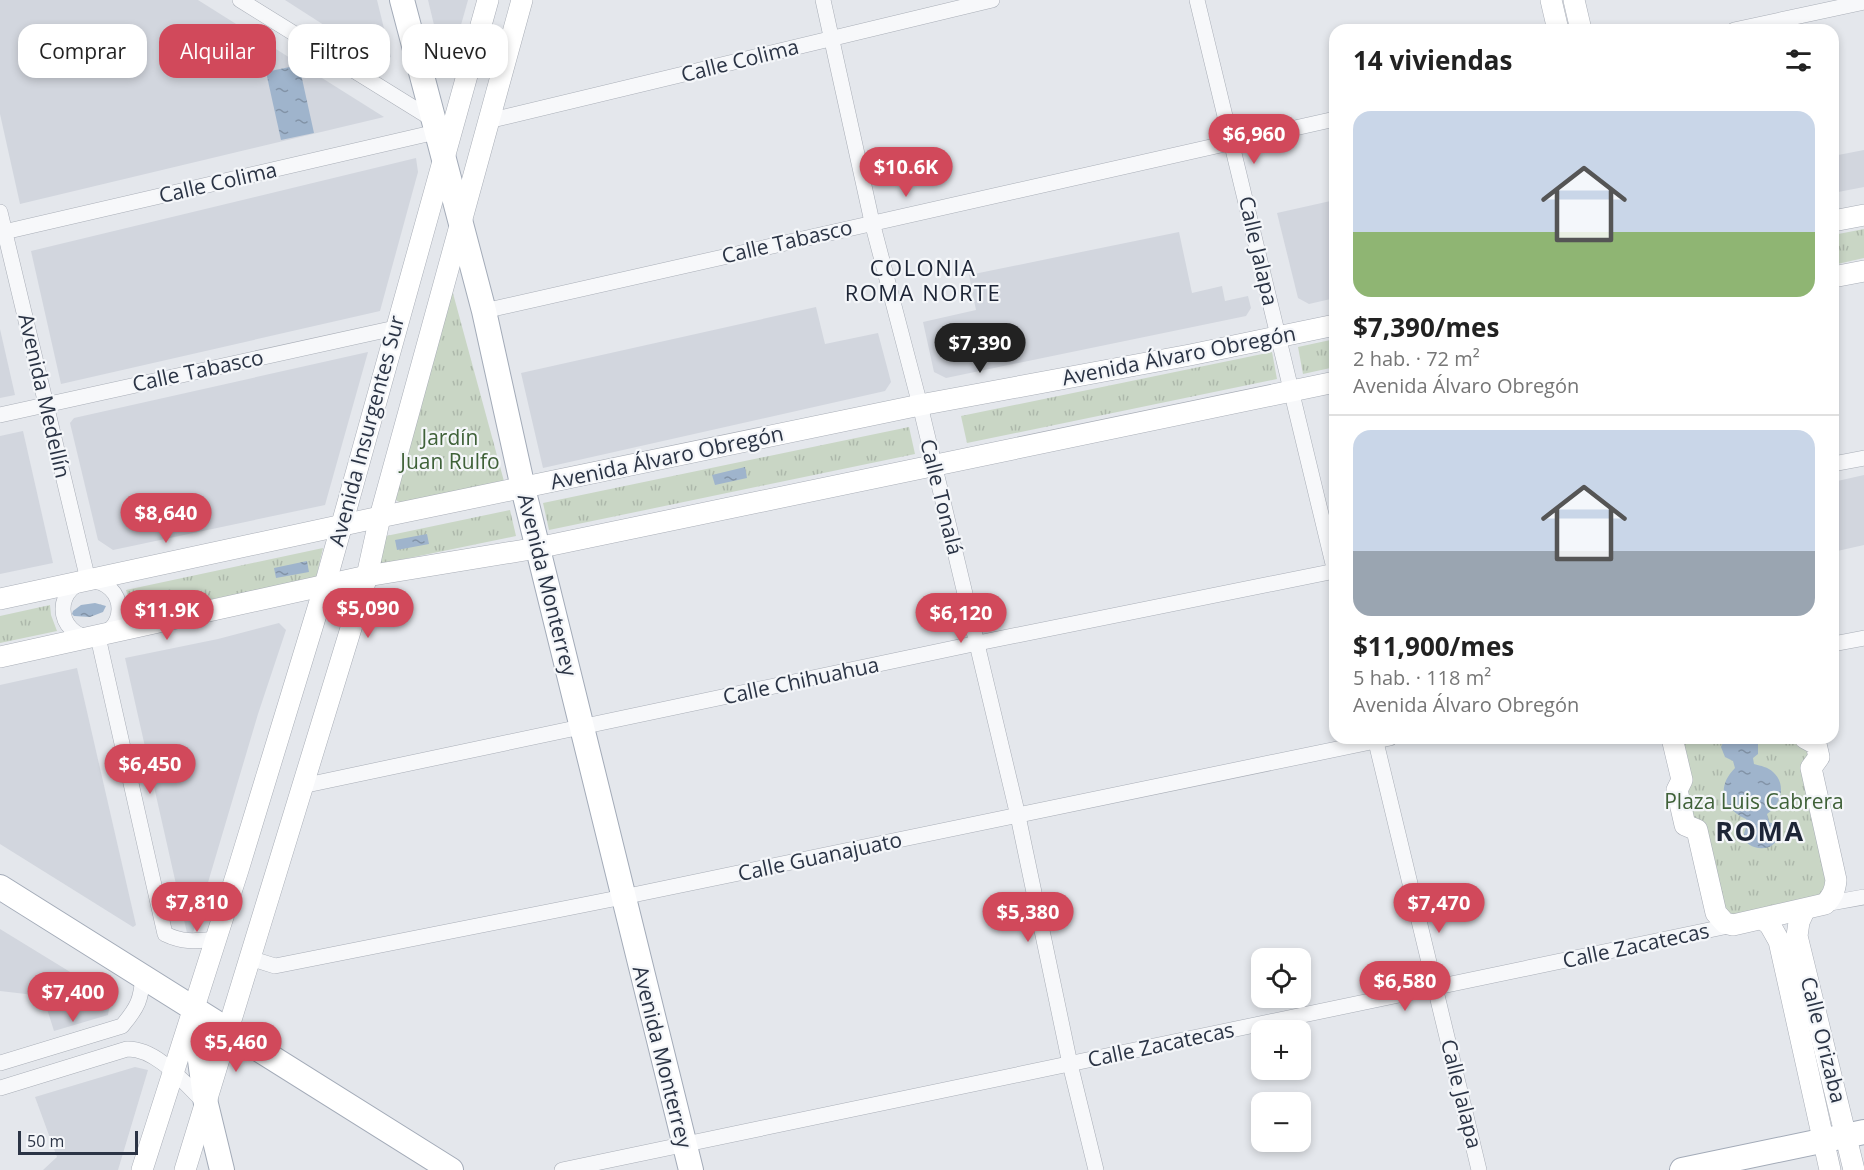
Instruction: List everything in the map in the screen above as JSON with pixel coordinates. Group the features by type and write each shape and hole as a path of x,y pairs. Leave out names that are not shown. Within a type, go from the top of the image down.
{"main road":[{"name":"Avenida Monterrey","path":"402,0 484,310 537,548 691,1170"},
{"name":"Avenida Insurgentes Sur","path":"142,1170 325,585 488,0"},
{"name":"Avenida Insurgentes Sur","path":"185,1170 367,576 380,517 522,0"},
{"path":"1551,0 1557,24"},
{"path":"1574,0 1580,24"},
{"path":"1839,220 1864,215"},
{"path":"1839,276 1864,271"},
{"name":"Avenida Álvaro Obregón","path":"0,599 380,517 920,405 1178,358 1329,326"},
{"path":"0,657 367,576 537,548 1329,383"},
{"path":"1673,744 1682,780 1677,790 1685,825 1696,830 1716,913 1725,923 1733,926"},
{"path":"1816,744 1819,757 1811,768 1836,880 1832,897 1824,904"},
{"path":"0,886 450,1170"},
{"name":"Calle Zacatecas","path":"1733,926 1824,904"},
{"name":"Calle Orizaba","path":"1804,910 1797,936 1855,1134 1854,1170"},
{"name":"Calle Orizaba","path":"1762,919 1770,925 1779,941 1830,1170"},
{"path":"193,1009 206,1104 222,1170"},
{"path":"1682,1170 1855,1134"}],"street":[{"path":"240,0 434,125"},
{"name":"Calle Tonalá","path":"823,0 872,222 920,405 978,644 1018,816 1070,1064 1096,1170"},
{"name":"Calle Colima","path":"488,122 992,0"},
{"name":"Calle Jalapa","path":"1197,0 1329,546"},
{"path":"1762,24 1864,2"},
{"name":"Calle Tabasco","path":"484,310 1329,120"},
{"name":"Calle Colima","path":"2,232 434,125"},
{"name":"Avenida Medellín","path":"0,212 2,232 88,580"},
{"name":"Calle Tabasco","path":"0,415 395,328"},
{"path":"1839,464 1864,458"},
{"name":"Calle Chihuahua","path":"303,786 582,726 1329,572"},
{"path":"88,580 104,583 110,588 115,594 119,608 116,623 105,634 98,637 81,636 73,632 67,625 62,609 67,593 72,587 88,580"},
{"path":"98,637 165,934 187,942 216,939"},
{"path":"1839,643 1864,638"},
{"name":"Calle Guanajuato","path":"250,958 275,966 1018,816 1356,744"},
{"name":"Calle Jalapa","path":"1381,744 1435,989 1479,1170"},
{"name":"Calle Zacatecas","path":"1824,904 1864,897"},
{"name":"Calle Zacatecas","path":"562,1170 1733,926"},
{"path":"0,1063 122,1026 135,1011 141,999 143,976"},
{"path":"0,1088 127,1049 136,1049 149,1053 206,1104"}],"shaded area":[{"path":"0,0 198,0 236,24 159,24 159,78 276,78 276,49 288,57 288,78 322,78 384,117 20,204 0,114"},
{"path":"285,0 377,0 383,24 322,24"},
{"path":"428,0 468,0 461,24 434,24"},
{"path":"1864,150 1864,187 1839,192 1839,155"},
{"path":"416,158 418,172 380,311 61,384 31,251"},
{"path":"1329,201 1329,299 1309,304 1298,298 1277,213"},
{"path":"1179,232 1192,293 1222,286 1225,301 1248,296 1251,308 1246,316 946,378 934,372 923,322 976,310 969,275"},
{"path":"816,307 825,344 878,333 891,382 885,391 543,468 521,373"},
{"path":"0,329 15,395 0,398"},
{"path":"368,352 325,505 113,550 98,540 70,423 74,418"},
{"path":"23,431 53,563 0,574 0,436"},
{"path":"1864,475 1864,545 1839,551 1839,481"},
{"path":"279,623 286,630 258,714 193,933 187,933 125,658 218,639"},
{"path":"77,668 136,925 133,927 0,844 0,685"},
{"path":"0,929 111,997 108,1015 54,1031 43,996 0,991"},
{"path":"135,1067 148,1070 118,1170 43,1170 57,1157 35,1097"}],"green space":[{"path":"1864,229 1864,258 1839,264 1839,234"},
{"name":"Jardín Juan Rulfo","path":"451,286 505,485 401,503 394,499"},
{"path":"1329,340 1329,368 1303,374 1298,347"},
{"path":"1272,352 1277,379 967,443 961,416"},
{"path":"909,427 915,454 549,530 543,503"},
{"path":"510,510 516,536 380,564 386,536"},
{"path":"323,548 316,578 129,616 130,604 126,590"},
{"path":"50,605 57,631 0,643 0,616"},
{"name":"Plaza Luis Cabrera","path":"1674,744 1806,744 1832,896 1720,919"}],"water":[{"path":"288,67 288,78 302,78 314,133 281,140 267,78 276,78 276,70"},
{"path":"745,467 747,478 715,485 712,475"},
{"path":"427,534 429,544 397,550 395,540"},
{"path":"307,561 309,572 276,578 274,568"},
{"path":"95,603 106,606 103,612 90,617 72,614 81,605"},
{"path":"1722,744 1758,744 1758,754 1753,758 1754,764 1771,770 1780,782 1779,800 1767,814 1769,822 1776,825 1778,836 1774,844 1768,848 1751,846 1746,841 1744,834 1748,825 1746,819 1731,809 1727,803 1724,796 1725,782 1735,768 1733,761 1725,757 1721,747"}],"district":[{"name":"COLONIA ROMA NORTE","path":"923,280"},
{"name":"ROMA","path":"1760,832"}]}
